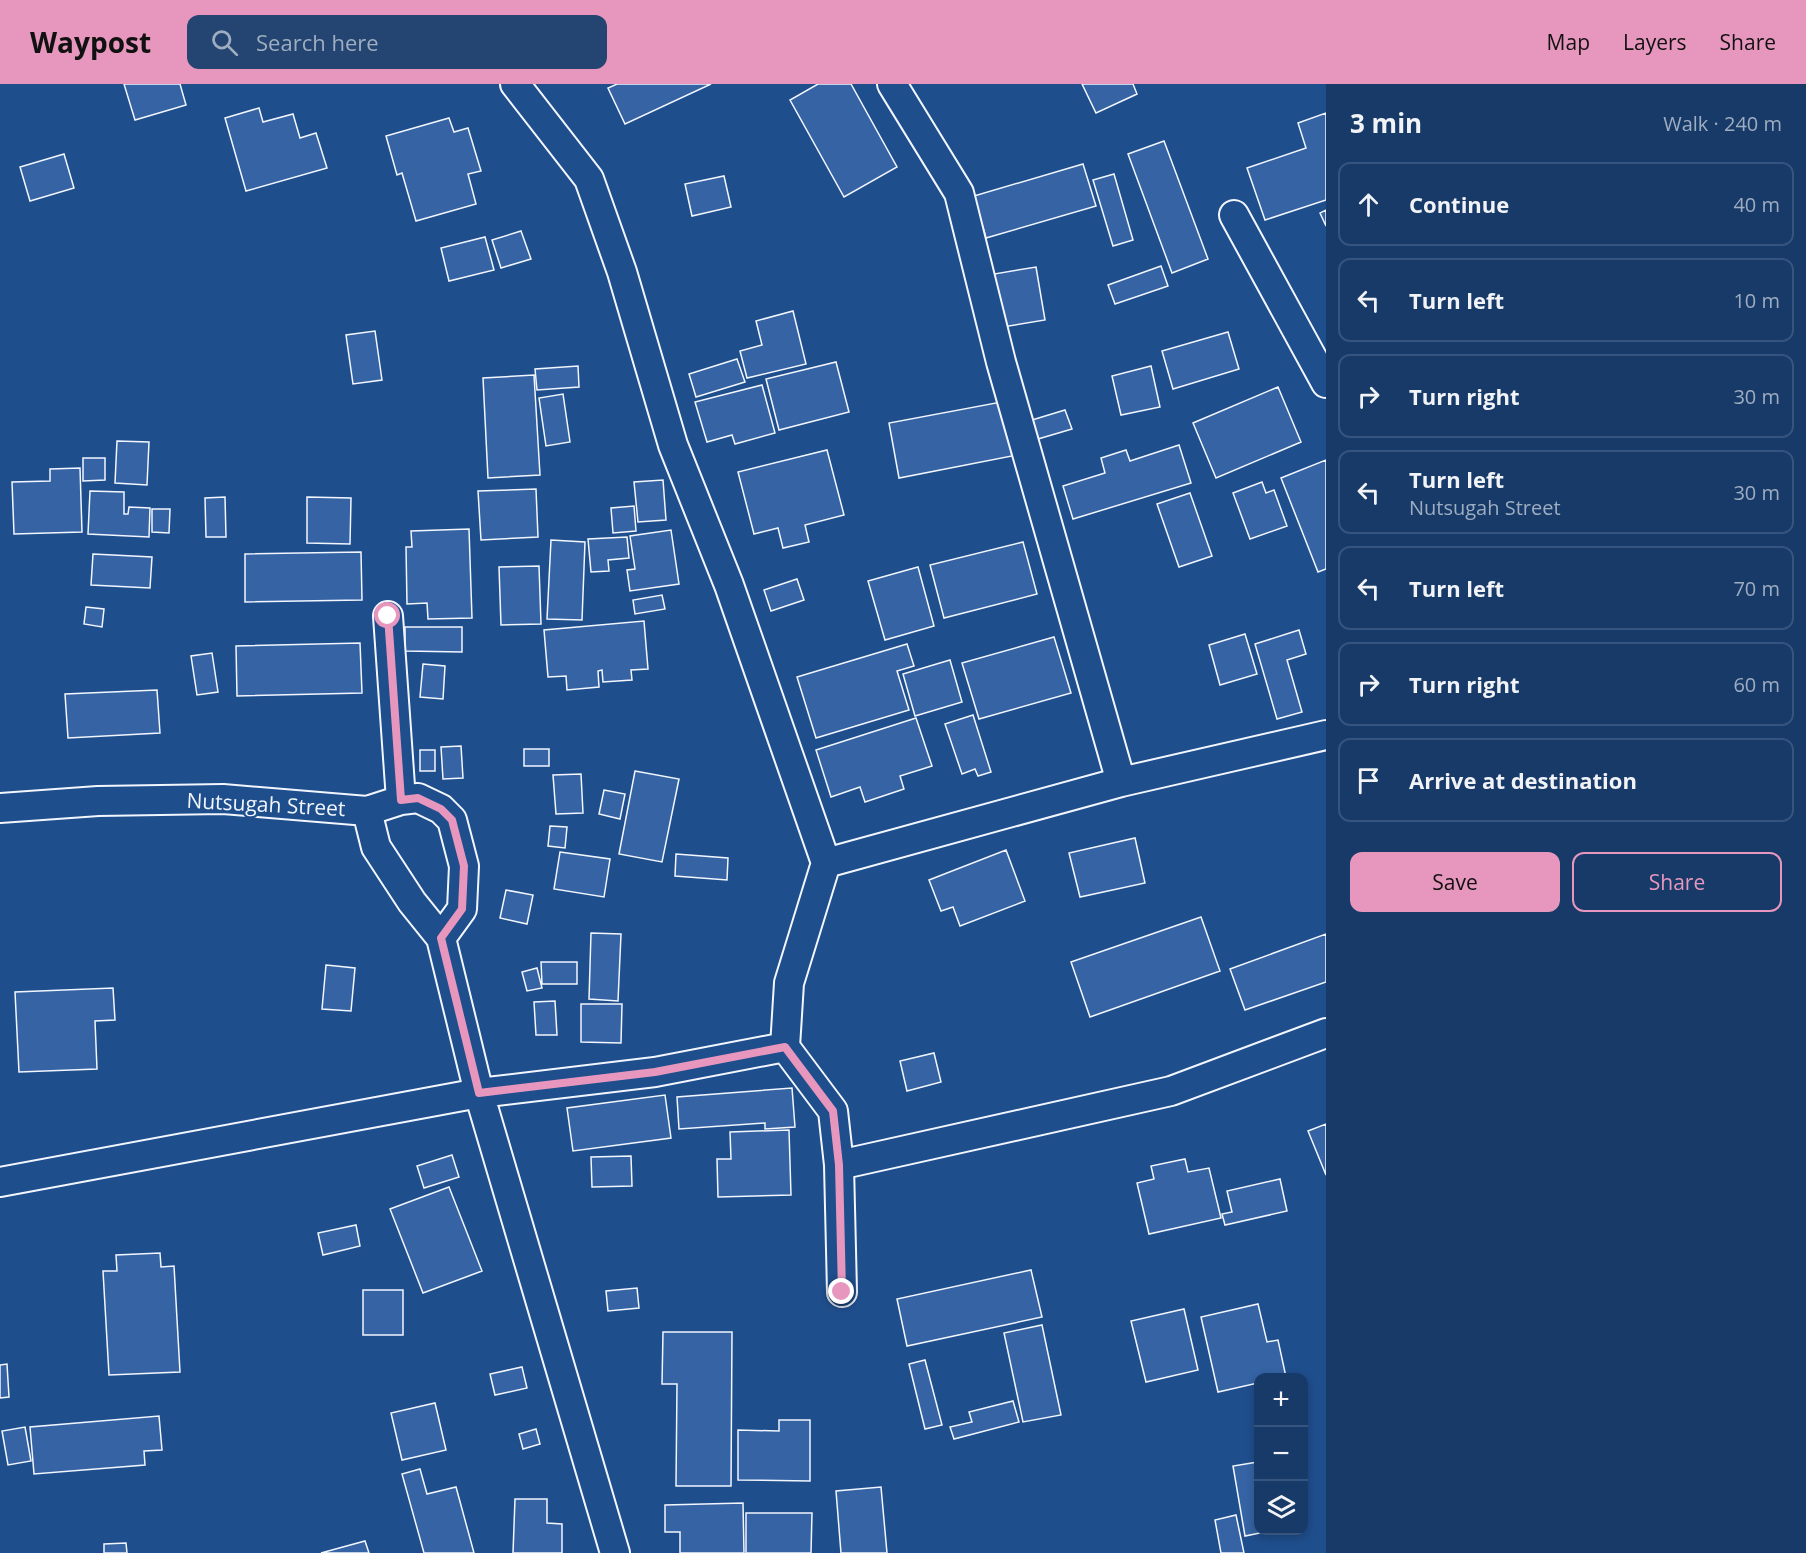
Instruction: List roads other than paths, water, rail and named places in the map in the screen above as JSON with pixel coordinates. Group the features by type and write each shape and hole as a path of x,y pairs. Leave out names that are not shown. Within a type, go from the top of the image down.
{"street":[{"path":"515,84 589,179 622,272 673,445 729,585 826,863 789,983 785,1047 833,1111 839,1165 842,1292"},
{"path":"892,84 959,194 1001,362 1121,782"},
{"path":"1233,215 1326,383"},
{"path":"388,616 401,800"},
{"path":"826,863 1121,782 1326,735"},
{"path":"367,811 401,800 418,798 441,809 452,820 464,866 462,909 441,938"},
{"name":"Nutsugah Street","path":"0,808 98,801 223,800 367,811 376,847 412,902 441,938 479,1093 615,1553"},
{"path":"839,1165 1171,1091 1326,1033"},
{"path":"0,1182 479,1093 655,1072 785,1047"}]}
